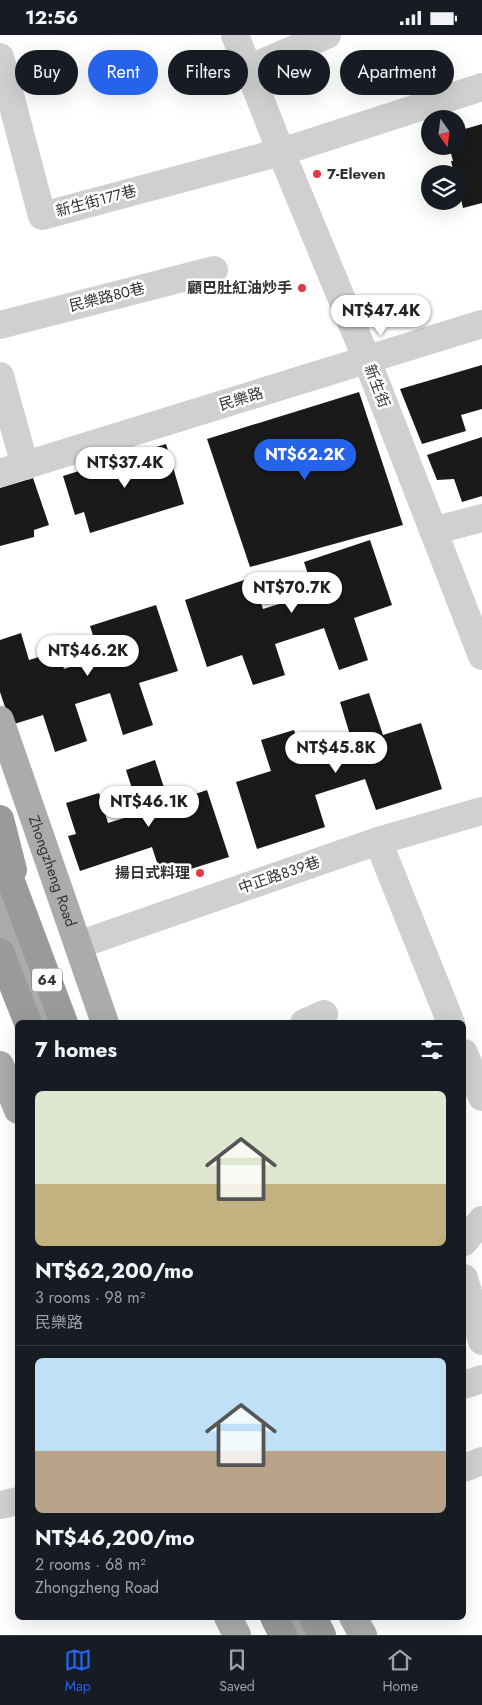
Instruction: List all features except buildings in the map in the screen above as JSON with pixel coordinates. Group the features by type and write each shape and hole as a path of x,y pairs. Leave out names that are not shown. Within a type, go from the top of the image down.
{"highway":[{"path":"0,819 31,937"},
{"name":"64","path":"0,852 63,1020"},
{"name":"64","path":"0,952 27,1020"},
{"path":"276,1620 283,1635"},
{"path":"314,1620 322,1635"}],"main road":[{"name":"Zhongzheng Road","path":"0,719 104,1020"},
{"path":"0,900 44,1020"},
{"path":"0,1065 15,1102"},
{"path":"230,1620 237,1635"},
{"path":"296,1620 303,1635"},
{"path":"355,1620 363,1635"}],"street":[{"name":"新生街","path":"235,35 241,50"},
{"path":"248,69 327,35"},
{"name":"新生街177巷","path":"0,57 42,216 281,152"},
{"name":"新生街","path":"248,69 367,360 482,656"},
{"path":"281,152 482,87"},
{"name":"民樂路80巷","path":"0,325 214,270"},
{"name":"民樂路","path":"12,469 482,324"},
{"path":"0,377 12,469"},
{"path":"433,531 482,518"},
{"name":"中正路839巷","path":"78,945 378,841 482,811"},
{"path":"378,841 451,1020"},
{"path":"466,1058 482,1097"},
{"path":"466,1240 482,1220"},
{"path":"466,1285 482,1341"},
{"path":"466,1384 482,1379"},
{"path":"466,1468 482,1461"},
{"path":"0,1505 15,1502"}],"place":[{"name":"7-Eleven","path":"317,174"},
{"name":"顧巴肚紅油炒手","path":"302,288"},
{"name":"揚日式料理","path":"200,873"}]}
